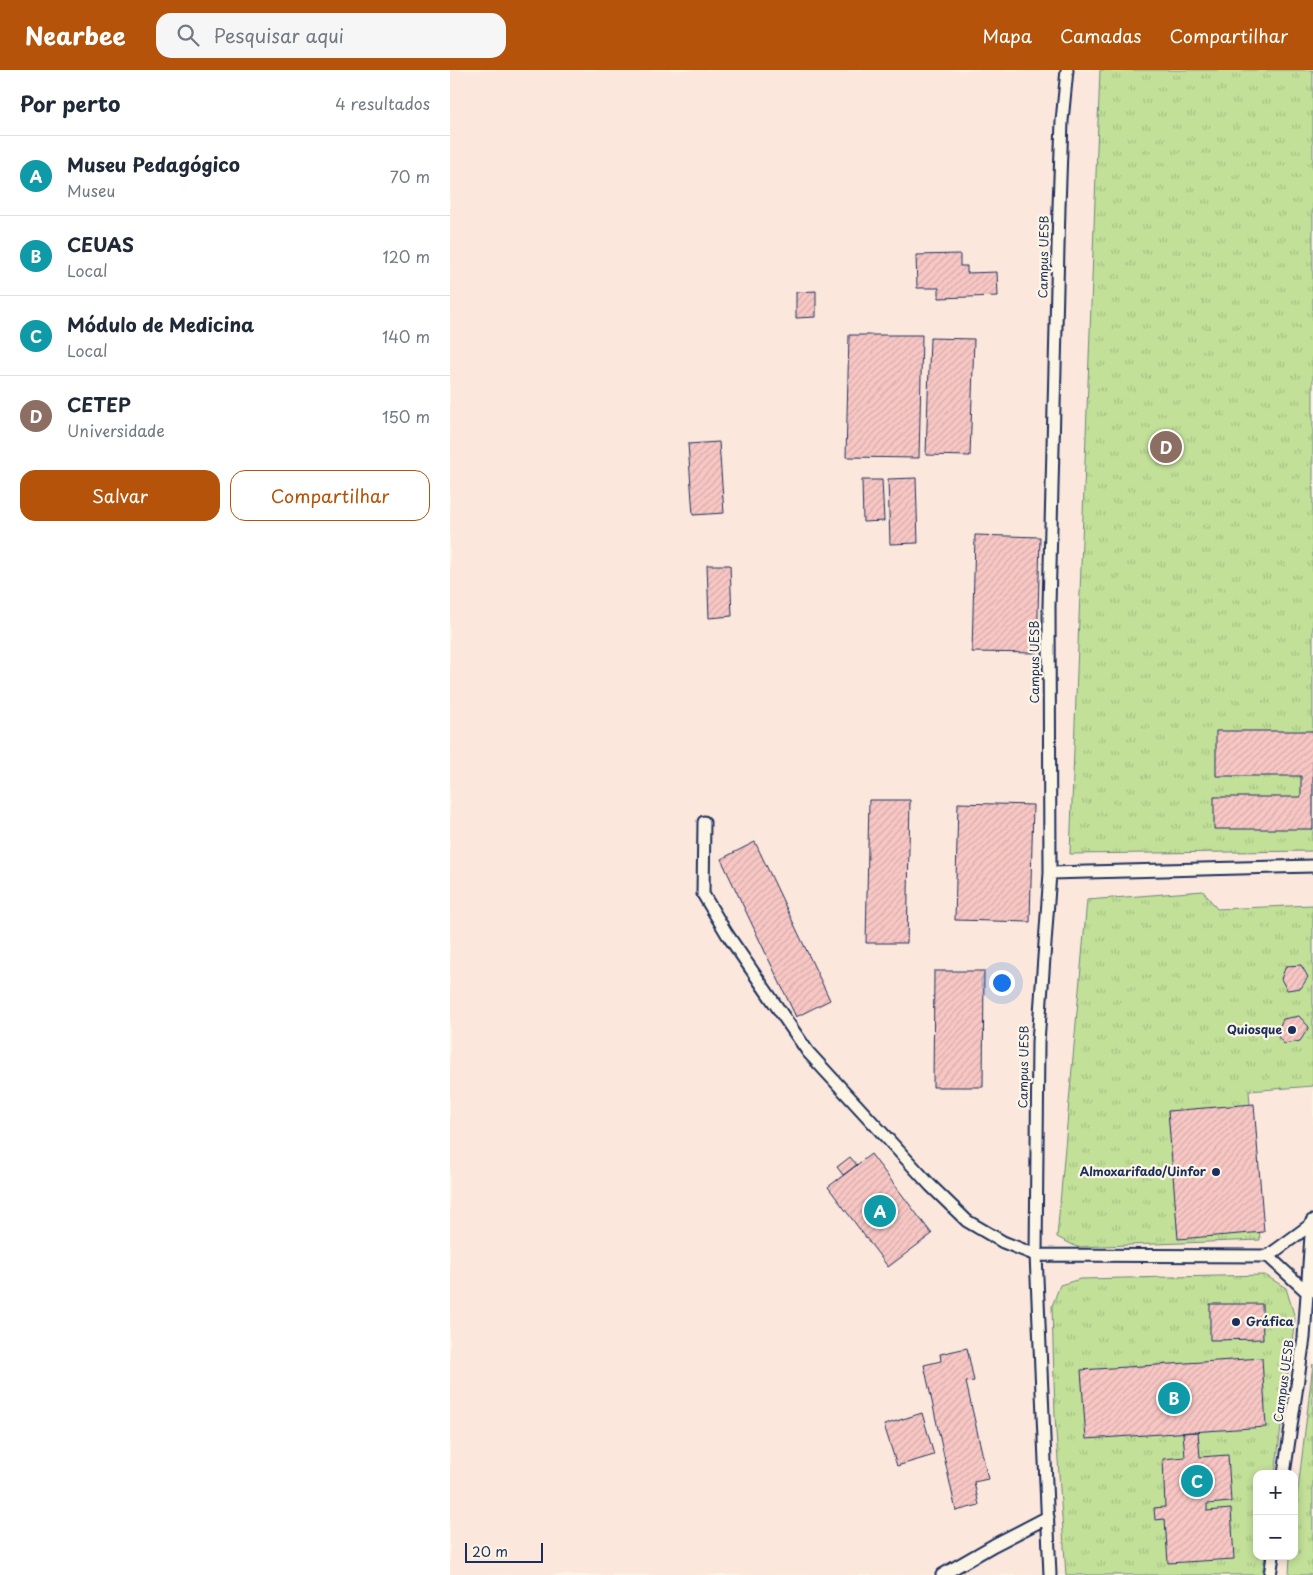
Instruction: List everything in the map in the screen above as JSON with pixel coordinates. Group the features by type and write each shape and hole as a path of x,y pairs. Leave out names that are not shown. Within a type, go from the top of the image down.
{"lane":[{"name":"Campus UESB","path":"1050,1575 1036,1255 1038,1042 1050,873 1049,607 1059,207 1062,121 1067,70"},
{"path":"704,822 703,894 727,934 808,1052 930,1185 967,1221 1003,1242 1036,1255 1268,1256 1310,1291"},
{"path":"1050,873 1313,866"},
{"name":"Campus UESB","path":"1268,1256 1312,1222"},
{"name":"Campus UESB","path":"1285,1470 1310,1291 1312,1222"},
{"path":"942,1575 1048,1517"},
{"path":"1270,1575 1272,1560"}],"shaded area":[{"path":"450,70 1313,70 1313,1575 450,1575"}],"green space":[{"path":"1100,70 1313,70 1313,851 1070,854"},
{"path":"1203,891 1217,909 1313,905 1313,1086 1249,1091 1260,1240 1077,1247 1057,1237 1087,900"},
{"path":"1265,1275 1286,1288 1295,1318 1276,1470 1253,1470 1253,1560 1264,1560 1262,1575 1066,1575 1055,1417 1052,1306 1060,1285 1080,1279"},
{"path":"1313,1364 1313,1575 1289,1575 1290,1560 1298,1560 1298,1490"}],"building":[{"path":"960,254 960,266 967,266 967,273 997,272 998,296 939,298 939,288 917,288 916,255"},
{"path":"816,291 816,317 796,318 796,292"},
{"path":"849,335 922,335 919,458 846,457"},
{"path":"930,338 974,339 970,456 926,455"},
{"path":"719,442 724,513 693,515 688,444"},
{"path":"916,478 918,543 890,544 888,479"},
{"path":"862,480 882,480 884,521 863,522"},
{"path":"975,535 1040,537 1037,653 972,652"},
{"path":"707,565 730,565 732,616 709,618"},
{"path":"1216,731 1313,731 1313,829 1214,829 1214,797 1301,797 1301,776 1216,776"},
{"path":"869,800 910,800 907,943 866,943"},
{"path":"958,803 1033,805 1030,922 955,920"},
{"path":"755,842 830,1000 796,1017 721,859"},
{"name":"Quiosque","path":"1301,965 1308,977 1301,988 1287,990 1281,979 1286,966"},
{"path":"934,971 984,971 983,1087 933,1087"},
{"name":"Quiosque","path":"1299,1016 1309,1027 1300,1041 1284,1044 1276,1034 1283,1019"},
{"name":"Almoxarifado/Uinfor","path":"1254,1104 1264,1232 1178,1239 1168,1111"},
{"path":"871,1154 932,1234 888,1267 828,1187"},
{"path":"850,1157 857,1165 843,1175 837,1167"},
{"name":"Gráfica","path":"1210,1304 1262,1304 1263,1339 1210,1340"},
{"path":"967,1348 974,1381 966,1382 988,1479 974,1482 979,1505 956,1511 924,1365 941,1361 940,1354"},
{"path":"1262,1358 1266,1427 1086,1439 1081,1370"},
{"path":"922,1413 934,1455 897,1466 884,1425"},
{"path":"1198,1432 1200,1457 1228,1455 1231,1502 1207,1504 1207,1511 1231,1509 1234,1559 1168,1563 1165,1519 1155,1520 1154,1508 1165,1507 1163,1459 1185,1457 1183,1433"}],"place":[{"name":"CETEP","path":"1166,447"},
{"name":"Quiosque","path":"1292,1030"},
{"name":"Almoxarifado/Uinfor","path":"1216,1172"},
{"name":"Museu Pedagógico","path":"880,1211"},
{"name":"Gráfica","path":"1236,1322"},
{"name":"CEUAS","path":"1174,1398"},
{"name":"Módulo de Medicina","path":"1197,1481"}]}
